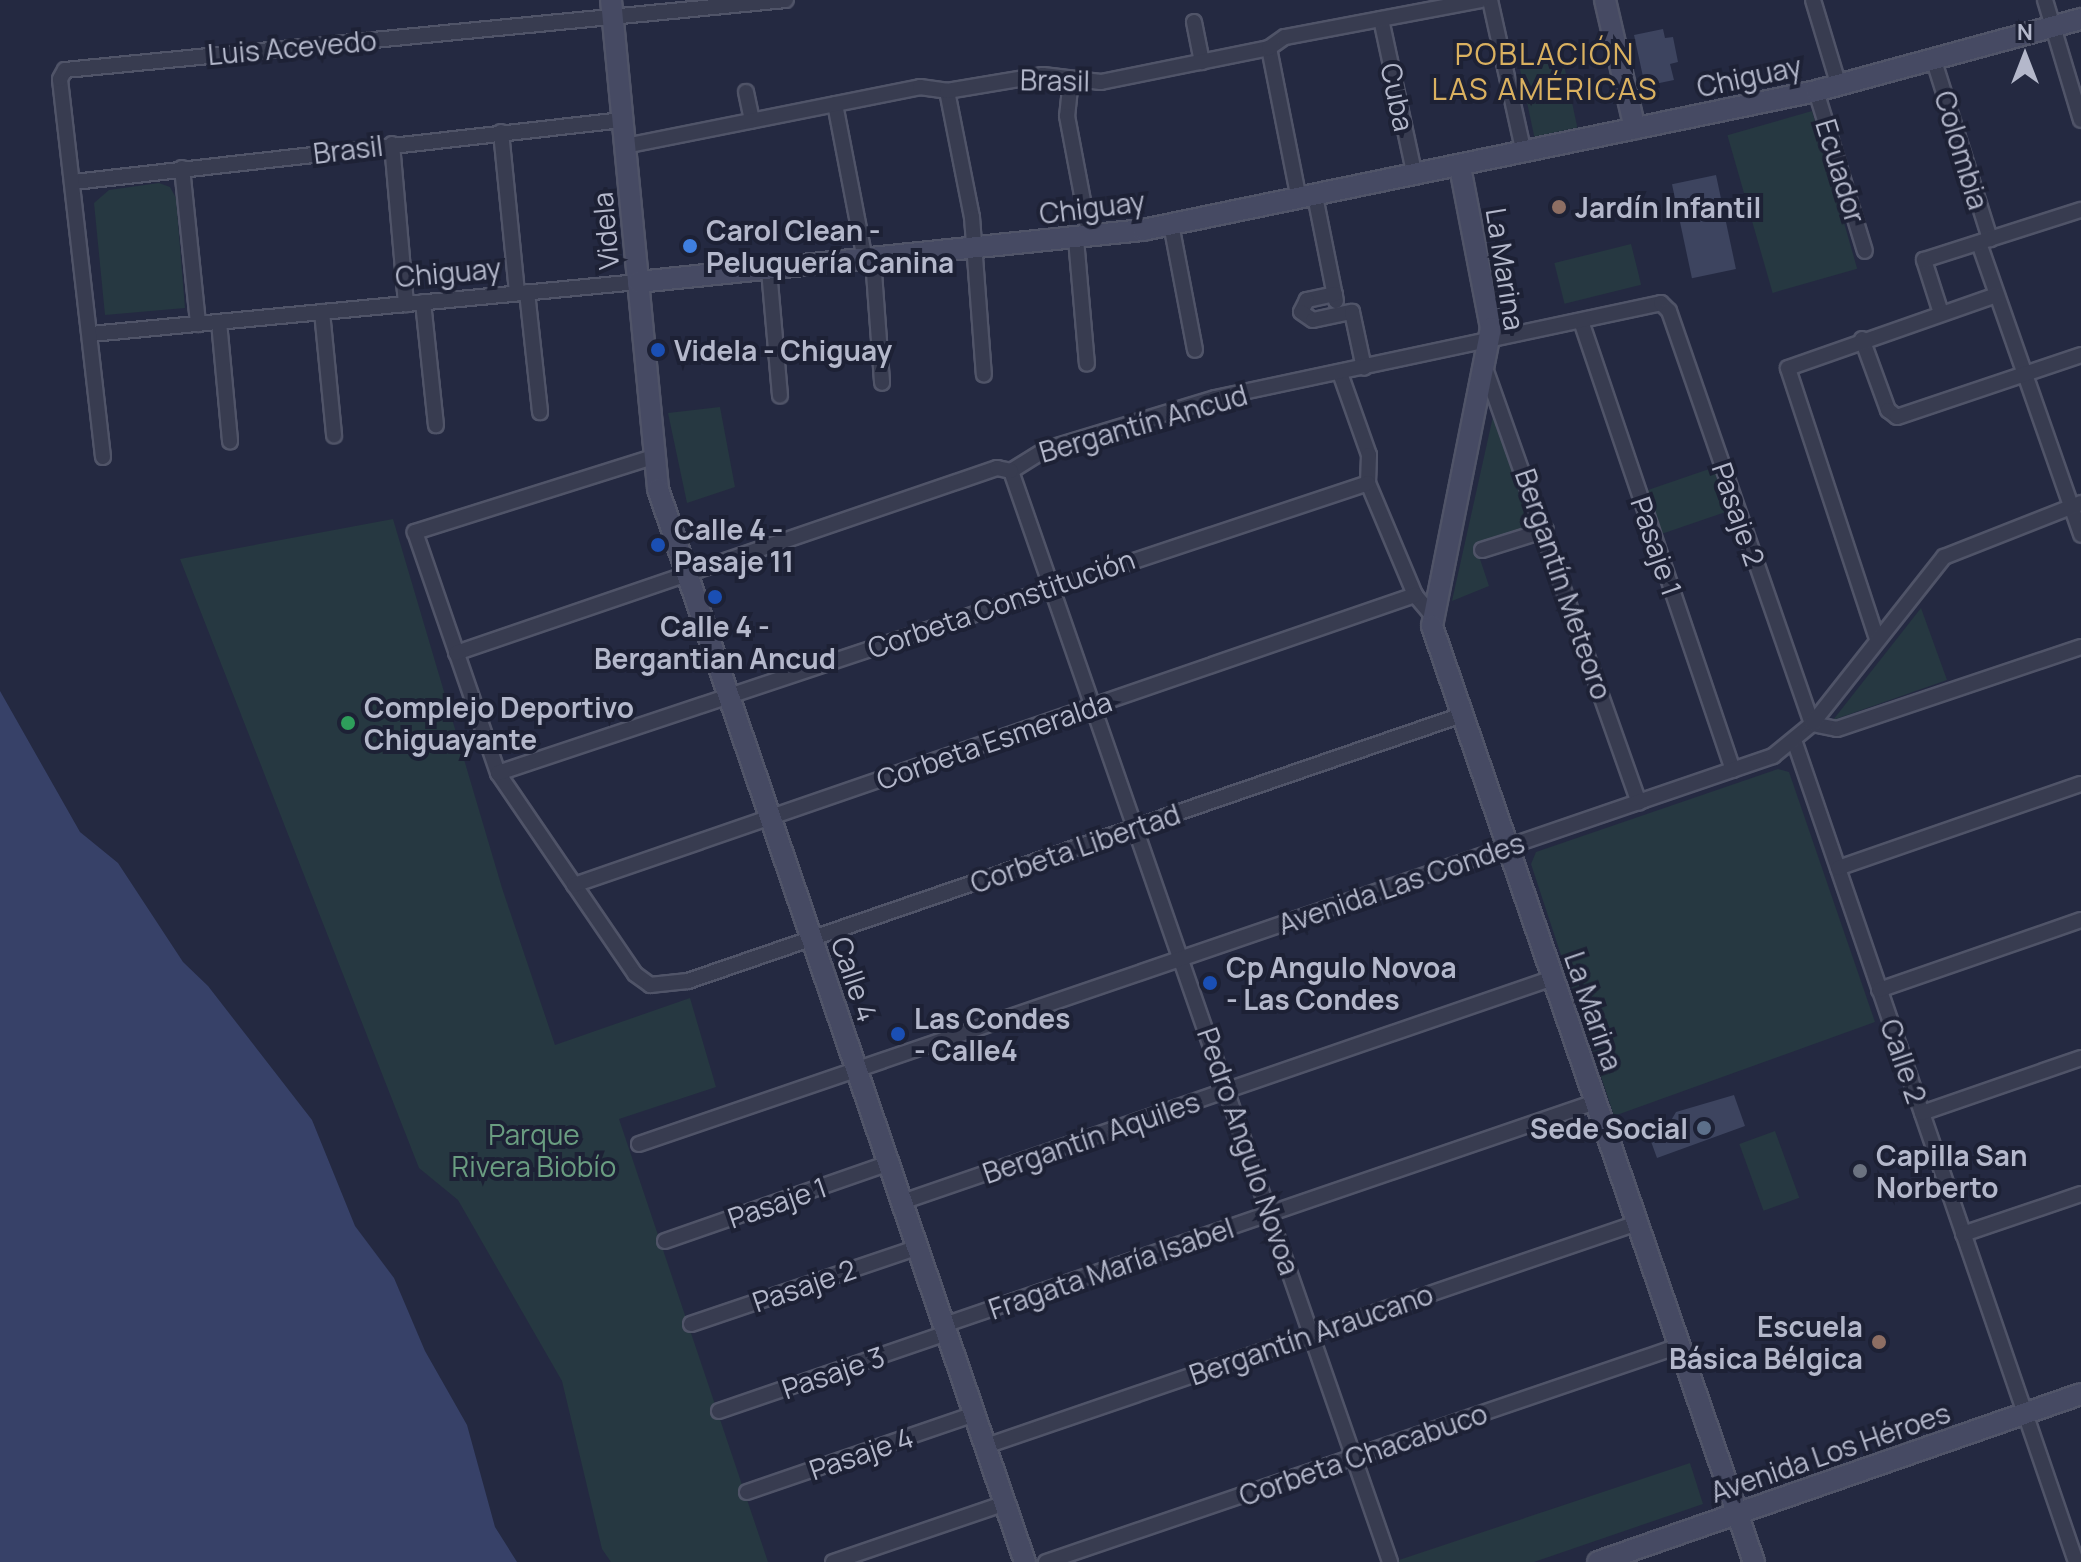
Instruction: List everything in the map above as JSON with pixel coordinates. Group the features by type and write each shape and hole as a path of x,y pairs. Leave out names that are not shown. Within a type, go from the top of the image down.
{"street":[{"name":"Luis Acevedo","path":"103,457 60,79 65,70 611,8 786,0"},
{"name":"Brasil","path":"625,146 920,87 947,91 1043,75 1095,83 1269,48 1280,38 1481,0"},
{"path":"1490,0 1524,153"},
{"path":"1605,0 1635,129"},
{"name":"Ecuador","path":"1813,0 1839,86"},
{"path":"2045,0 2081,120"},
{"name":"Videla","path":"611,8 653,457"},
{"name":"Cuba","path":"1381,19 1415,176"},
{"name":"Chiguay","path":"91,334 1083,238 1171,224 1460,167 1839,86 2081,19"},
{"path":"1194,22 1202,62"},
{"path":"1269,48 1339,314"},
{"name":"Colombia","path":"1934,61 1997,295 2076,505 2081,535"},
{"path":"1071,79 1067,116 1083,238 1087,364"},
{"path":"947,91 974,249 984,375"},
{"name":"Ecuador","path":"1816,91 1865,251"},
{"path":"746,92 752,120"},
{"path":"835,104 869,259 882,383"},
{"name":"Brasil","path":"74,182 622,120"},
{"path":"501,132 540,412"},
{"path":"392,144 406,304"},
{"name":"La Marina","path":"1430,613 1490,342 1460,167"},
{"path":"182,168 198,324"},
{"path":"1941,313 1924,260 2081,210"},
{"path":"1171,224 1195,350"},
{"path":"769,270 780,396"},
{"path":"1335,294 1307,300 1301,312 1313,320 1352,312 1364,368"},
{"path":"1877,639 1789,366 1997,295"},
{"path":"423,302 436,425"},
{"name":"Bergantín Ancud","path":"456,653 997,468 1011,471 1044,450 1196,403 1664,305"},
{"name":"Pasaje 2","path":"1664,305 1812,724"},
{"path":"322,312 334,435"},
{"name":"Pasaje 1","path":"1581,321 1733,770"},
{"path":"219,322 230,441"},
{"path":"1862,339 1888,410 1897,417 2081,355"},
{"name":"Bergantín Meteoro","path":"1485,368 1546,530 1639,802"},
{"name":"La Marina","path":"1340,373 1369,455 1368,483 1415,595 1430,613 1507,847 1754,1562"},
{"name":"Corbeta Libertad","path":"653,457 415,532 498,773 639,978 659,987 688,981 1462,715"},
{"name":"Calle 4","path":"653,457 685,574 1025,1562"},
{"name":"Pedro Angulo Novoa","path":"1011,471 1096,705 1390,1562"},
{"name":"Corbeta Constitución","path":"498,773 1054,585 1368,483"},
{"name":"Avenida Las Condes","path":"639,1144 1733,770 1794,740 1812,724 1877,639 1954,550 2076,505"},
{"path":"1482,550 1546,530"},
{"name":"Corbeta Esmeralda","path":"574,885 1415,595"},
{"path":"1812,724 1837,729 2081,647"},
{"name":"Calle 2","path":"1794,740 2074,1560"},
{"path":"1838,868 2081,784"},
{"path":"1879,990 2081,920"},
{"name":"Bergantín Aquiles","path":"902,1202 1553,978"},
{"path":"1922,1113 2081,1058"},
{"name":"Fragata María Isabel","path":"946,1329 1595,1102"},
{"name":"Pasaje 1","path":"665,1241 889,1163"},
{"path":"1963,1234 2081,1194"},
{"name":"Bergantín Araucano","path":"986,1446 1637,1223"},
{"name":"Pasaje 2","path":"691,1324 918,1247"},
{"name":"Pasaje 3","path":"719,1411 946,1329"},
{"name":"Corbeta Chacabuco","path":"1046,1562 1679,1346"},
{"name":"Avenida Los Héroes","path":"1598,1562 2081,1394"},
{"name":"Pasaje 4","path":"747,1492 975,1414"},
{"path":"833,1562 1005,1503"}],"green space":[{"path":"1563,60 1577,127 1534,137 1520,69"},
{"path":"1812,111 1857,269 1773,293 1727,135"},
{"path":"159,183 170,187 176,198 185,308 105,315 94,203 109,190"},
{"path":"1631,244 1641,285 1565,304 1554,263"},
{"path":"1496,403 1536,527 1476,547 1489,586 1452,601"},
{"path":"720,407 735,487 687,503 668,413"},
{"path":"1715,467 1730,510 1660,535 1645,491"},
{"name":"Parque Rivera Biobío","path":"393,519 502,888 555,1045 690,998 716,1087 619,1119 768,1562 611,1562 602,1549 562,1381 458,1200 419,1168 180,559"},
{"path":"1921,608 1947,680 1833,720"},
{"path":"1778,769 1789,772 1875,1022 1614,1116 1531,864 1536,852"},
{"path":"1775,1131 1799,1198 1764,1211 1739,1144"},
{"path":"1690,1463 1703,1504 1534,1562 1393,1562"}],"water":[{"path":"0,691 80,832 118,863 183,962 208,986 312,1120 355,1226 394,1278 425,1351 467,1425 495,1527 517,1562 0,1562"}],"building":[{"path":"1663,29 1665,38 1673,37 1678,62 1670,64 1674,80 1645,86 1634,35"},
{"path":"1716,175 1736,269 1692,278 1672,184"},
{"name":"Sede Social","path":"1734,1095 1745,1126 1657,1158 1649,1136 1666,1129 1676,1112"}],"place":[{"name":"Jardín Infantil","path":"1559,207"},
{"name":"Carol Clean - Peluquería Canina","path":"690,246"},
{"name":"Videla - Chiguay","path":"658,350"},
{"name":"Calle 4 - Pasaje 11","path":"658,545"},
{"name":"Calle 4 - Bergantian Ancud","path":"715,597"},
{"name":"Complejo Deportivo Chiguayante","path":"348,723"},
{"name":"Cp Angulo Novoa - Las Condes","path":"1210,983"},
{"name":"Las Condes - Calle4","path":"898,1034"},
{"name":"Sede Social","path":"1704,1128"},
{"name":"Capilla San Norberto","path":"1860,1171"},
{"name":"Escuela Básica Bélgica","path":"1879,1342"}],"district":[{"name":"POBLACIÓN LAS AMÉRICAS","path":"1545,71"}]}
